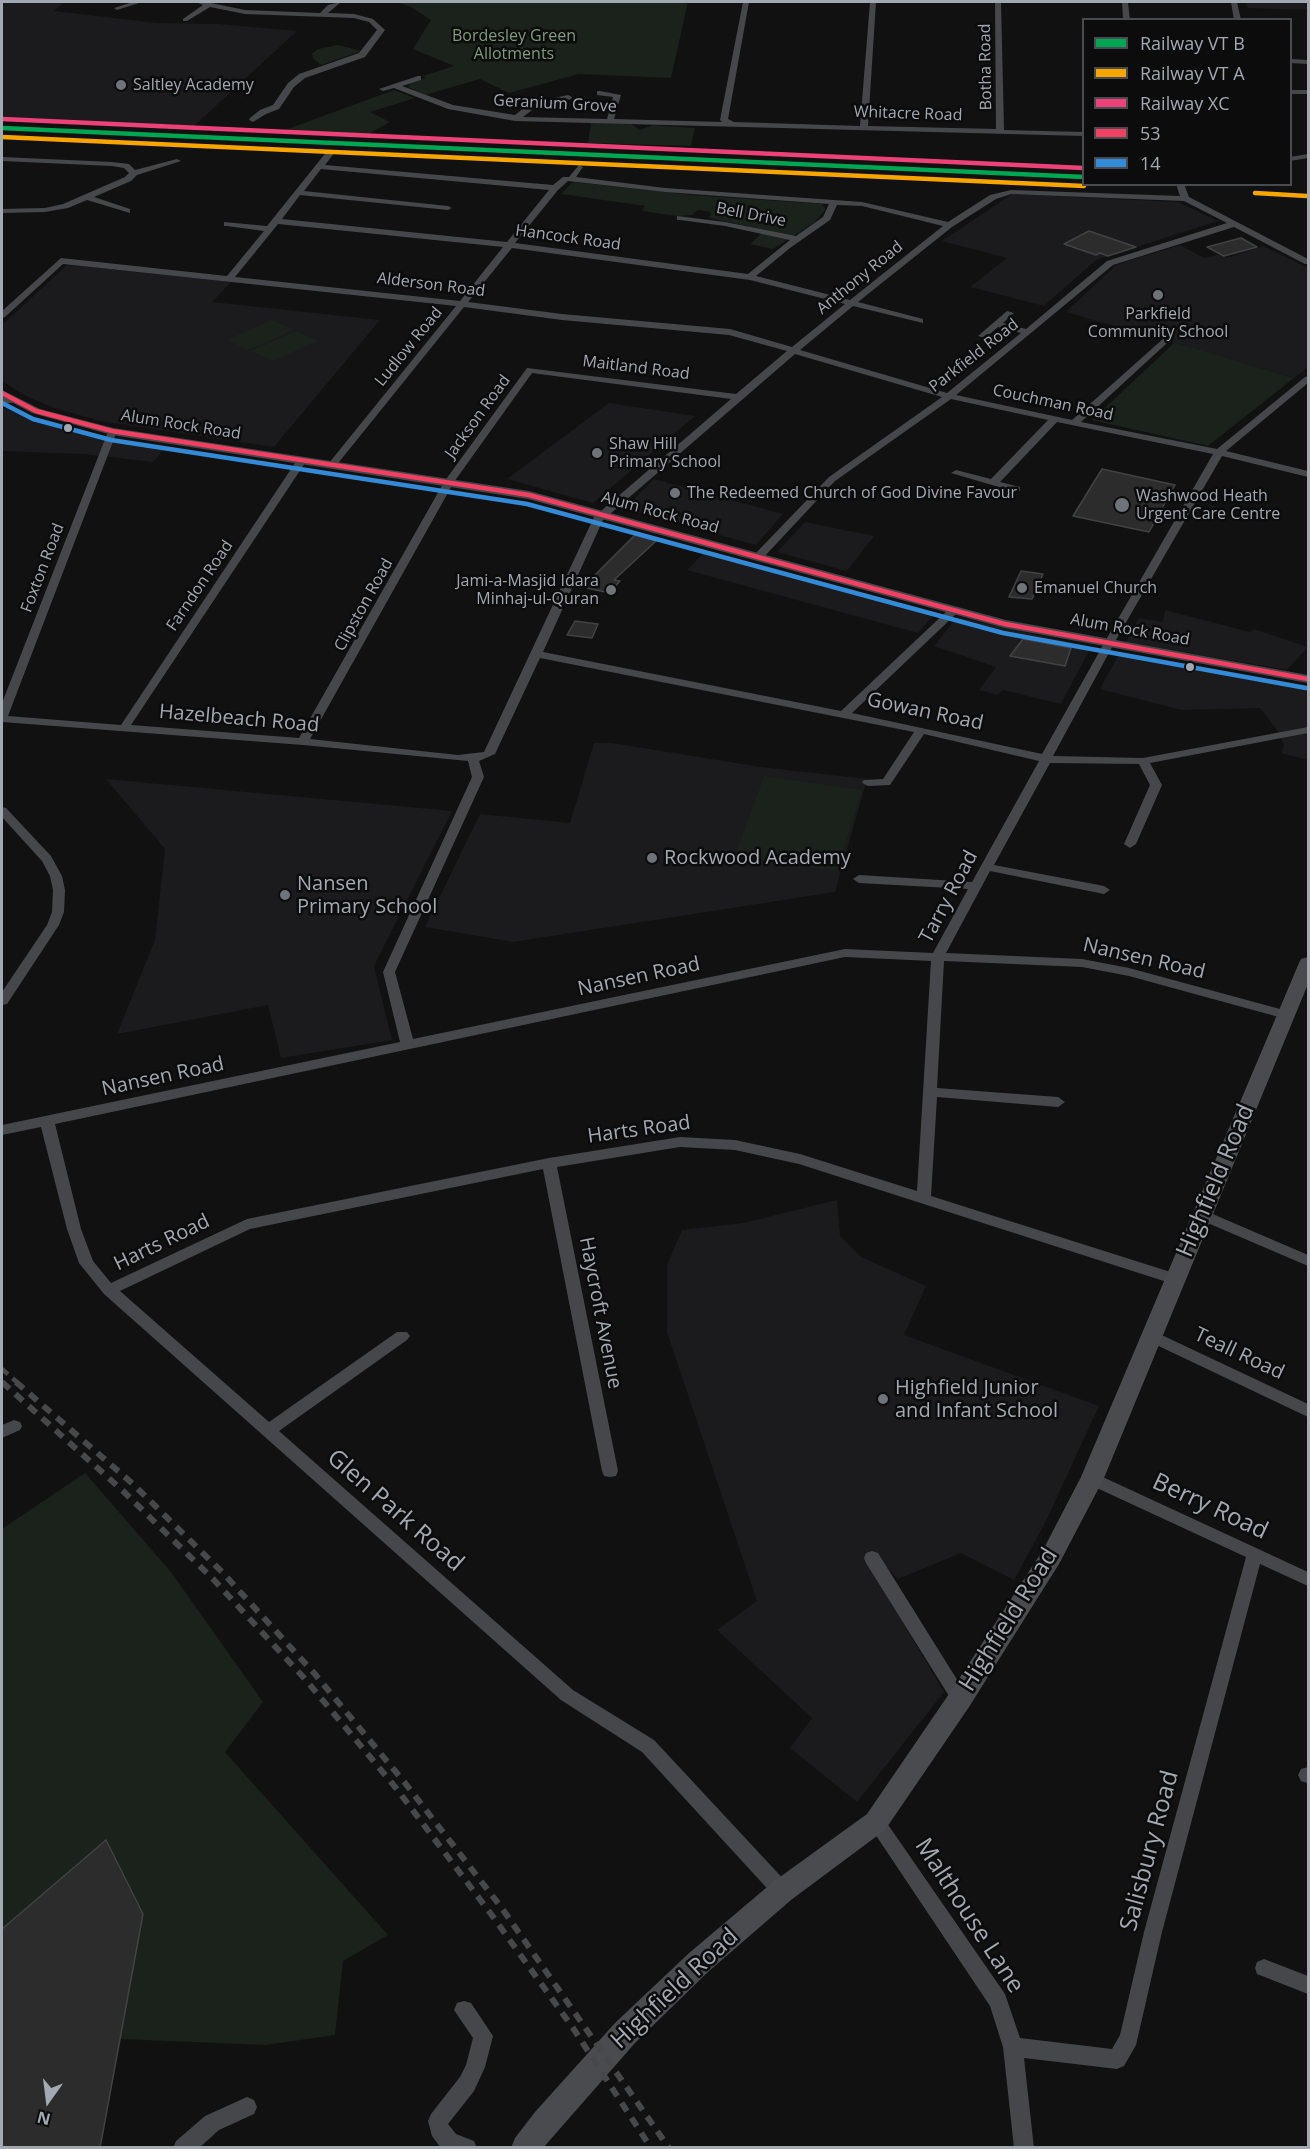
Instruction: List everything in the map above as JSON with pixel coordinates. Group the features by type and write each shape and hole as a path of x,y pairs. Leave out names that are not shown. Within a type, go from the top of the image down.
{"main road":[{"name":"Highfield Road","path":"525,2148 625,2033 698,1963 782,1891 876,1822 960,1699 1051,1557 1092,1479 1308,963"}],"street":[{"path":"120,4 138,2"},
{"path":"199,2 231,10 323,14 366,18 378,23 381,30 362,55 302,76 291,85 276,107"},
{"path":"231,10 246,2"},
{"path":"323,14 330,6 338,2"},
{"path":"731,124 724,120 746,2"},
{"path":"864,128 873,2"},
{"name":"Botha Road","path":"998,2 1000,132"},
{"path":"1125,2 1127,18"},
{"path":"1234,2 1238,18"},
{"path":"185,20 208,5"},
{"path":"1292,61 1308,62"},
{"path":"383,89 418,78"},
{"name":"Geranium Grove","path":"395,86 451,107 515,118 731,124"},
{"path":"600,93 618,92 610,121"},
{"path":"1292,92 1308,92"},
{"path":"515,118 533,105 568,97"},
{"path":"553,100 565,105"},
{"path":"253,120 263,112 276,107 290,109"},
{"name":"Whitacre Road","path":"731,124 1082,134"},
{"path":"230,278 331,152"},
{"path":"2,212 45,210 87,197 128,179 132,171 163,156"},
{"path":"1292,159 1308,156"},
{"path":"2,159 112,164 132,171 177,161"},
{"path":"320,167 555,188"},
{"name":"Ludlow Road","path":"332,465 512,245 555,188 571,179 579,167"},
{"path":"571,179 676,191 862,204 949,225"},
{"path":"1181,186 1184,196 1308,262"},
{"name":"Anthony Road","path":"602,514 795,349 949,225 993,197 1011,192 1184,196"},
{"path":"300,193 448,208"},
{"path":"87,197 127,211"},
{"path":"750,277 827,218 834,202"},
{"name":"Bell Drive","path":"680,218 702,217 797,239"},
{"name":"Hancock Road","path":"277,221 512,245 750,277 920,321"},
{"path":"227,224 270,229"},
{"name":"Parkfield Road","path":"759,556 832,479 949,396 1110,263 1234,224"},
{"name":"Alderson Road","path":"2,315 61,261 464,304 562,317 730,332 795,349"},
{"path":"902,316 912,308"},
{"path":"982,336 1010,313"},
{"path":"996,324 1028,332"},
{"path":"1074,423 1164,341"},
{"name":"Couchman Road","path":"795,349 949,396 1054,420 1219,452 1308,474"},
{"name":"Maitland Road","path":"531,370 738,397"},
{"name":"Jackson Road","path":"449,482 531,370"},
{"path":"1219,452 1308,380"},
{"name":"Alum Rock Road","path":"2,393 8,400 36,411 112,431 529,495 1005,624 1110,644 1306,676"},
{"path":"993,483 1054,420"},
{"name":"Foxton Road","path":"2,718 112,431"},
{"name":"Tarry Road","path":"924,1197 938,956 1219,452"},
{"name":"Farndon Road","path":"123,728 302,460"},
{"path":"956,473 1016,489"},
{"name":"Clipston Road","path":"303,742 449,482"},
{"path":"408,1047 389,972 478,777 473,759 489,754 602,514"},
{"path":"844,714 953,611"},
{"name":"Gowan Road","path":"536,654 844,714 1047,759 1143,761 1308,730"},
{"name":"Hazelbeach Road","path":"2,718 303,742 473,759"},
{"path":"868,782 886,783 921,730"},
{"path":"1130,844 1156,785 1143,761"},
{"path":"2,813 47,859 56,876 59,890 58,912 53,925 2,1001"},
{"path":"987,867 1104,890"},
{"path":"859,879 976,886"},
{"name":"Nansen Road","path":"2,1130 408,1047 845,953 1082,963 1129,972 1286,1015"},
{"path":"929,1092 1058,1102"},
{"name":"Glen Park Road","path":"47,1121 74,1229 86,1263 109,1290 567,1695 648,1746 782,1891"},
{"name":"Harts Road","path":"109,1290 247,1224 549,1163 680,1142 707,1142 800,1159 1175,1278"},
{"name":"Haycroft Avenue","path":"549,1163 610,1471"},
{"path":"1201,1214 1308,1261"},
{"path":"268,1431 402,1336"},
{"name":"Teall Road","path":"1151,1336 1308,1411"},
{"name":"Berry Road","path":"1092,1479 1308,1579"},
{"name":"Salisbury Road","path":"1012,2047 1117,2059 1129,2038 1153,1932 1255,1554"},
{"path":"872,1558 960,1699"},
{"name":"Malthouse Lane","path":"876,1822 998,2001 1012,2047 1024,2148"},
{"path":"1264,1968 1308,1985"},
{"path":"464,2010 483,2036 475,2067 467,2084 438,2121 439,2129 449,2141 467,2148"},
{"path":"183,2148 212,2123 247,2107"}],"shaded area":[{"name":"Saltley Academy","path":"2,2 65,2 54,11 156,23 218,24 297,31 194,126 2,117"},
{"path":"1245,2 1308,2 1308,10 1248,8"},
{"path":"1012,194 1178,202 1218,221 1096,260 1044,306 970,287 1007,258 942,241"},
{"name":"Parkfield Community School","path":"1180,245 1204,258 1220,254 1227,258 1263,246 1308,268 1308,367 1294,378 1066,312 1116,265"},
{"path":"67,265 232,281 212,302 380,320 274,447 100,421 54,408 26,396 2,381 2,325"},
{"name":"Shaw Hill Primary School","path":"609,403 695,416 593,503 507,479"},
{"path":"2,407 53,427 99,438 165,448 153,462 84,454 2,451"},
{"path":"654,479 783,514 756,545 624,509"},
{"path":"805,522 874,536 847,571 777,552"},
{"path":"707,550 934,615 918,633 687,570"},
{"path":"1165,610 1250,632 1254,629 1308,647 1287,670 1126,642 1139,618 1163,622"},
{"path":"957,617 1091,647 1061,704 1003,690 997,695 979,690 996,667 934,646"},
{"path":"1120,652 1308,686 1308,760 1281,753 1284,746 1280,734 1260,708 1181,710 1100,689"},
{"name":"Rockwood Academy","path":"594,743 612,743 761,767 867,779 835,892 513,942 425,927 480,814 570,823"},
{"name":"Nansen Primary School","path":"106,779 452,811 374,966 392,1040 281,1058 268,1005 117,1034 155,940 165,849"},
{"name":"Highfield Junior and Infant School","path":"837,1200 840,1236 861,1257 926,1286 904,1335 1099,1406 1045,1523 1014,1580 961,1553 898,1579 877,1558 866,1560 944,1692 857,1802 790,1748 812,1718 717,1630 757,1601 667,1332 667,1265 682,1230 743,1223"}],"green space":[{"name":"Bordesley Green Allotments","path":"396,2 688,2 671,78 579,74 509,93 480,79 425,95 408,87 411,83 426,78 423,76 454,66 413,49 431,20 411,7"},
{"path":"338,45 362,51 321,65 313,58 312,54 318,49"},
{"path":"394,90 415,98 370,112 390,122 367,135 285,130"},
{"path":"591,122 631,124 640,130 653,125 695,128 691,146 588,143"},
{"path":"573,182 692,195 822,204 826,209 815,222 773,249 750,244 765,230 709,218 711,212 698,210 692,215 677,216 642,211 645,206 561,194"},
{"path":"272,320 294,330 248,350 227,340"},
{"path":"296,331 318,341 273,361 251,351"},
{"path":"1174,343 1294,378 1208,446 1092,420"},
{"path":"764,776 862,790 837,871 735,856"},
{"path":"85,1473 171,1572 263,1702 225,1752 388,1935 343,1961 335,2035 266,2045 119,2039 143,1914 106,1840 2,1929 2,1529"}],"building":[{"path":"1089,231 1136,247 1108,256 1100,253 1096,255 1064,244"},
{"path":"1241,238 1257,247 1224,256 1207,247"},
{"name":"Washwood Heath Urgent Care Centre","path":"1102,469 1175,485 1149,532 1073,516"},
{"path":"635,535 656,541 614,580 620,581 609,593 583,587"},
{"name":"Emanuel Church","path":"1021,571 1043,574 1032,599 1009,597"},
{"path":"575,621 598,624 592,638 567,635"},
{"path":"1023,639 1071,648 1065,666 1010,656"},
{"path":"106,1840 143,1914 100,2148 2,2148 2,1929"}],"railway":[{"path":"2,1369 18,1383"},
{"path":"2,1382 123,1491 214,1580 305,1679 396,1788 491,1914 573,2028 651,2148"},
{"path":"16,1382 133,1484 223,1573 314,1673 405,1783 501,1907 669,2148"}],"transit line":[{"path":"2,128 1082,177"},
{"path":"2,137 1082,186"},
{"path":"1255,193 1307,196"},
{"name":"53","path":"2,393 36,411 112,431 529,495 1005,624 1308,679"},
{"name":"14","path":"2,403 33,419 111,440 527,504 1003,633 1306,688"}],"rail line":[{"name":"XC","path":"2,119 1082,168"}],"place":[{"name":"Saltley Academy","path":"121,85"},
{"name":"Parkfield Community School","path":"1158,295"},
{"name":"Shaw Hill Primary School","path":"597,453"},
{"name":"The Redeemed Church of God Divine Favour","path":"675,493"},
{"name":"Washwood Heath Urgent Care Centre","path":"1122,505"},
{"name":"Emanuel Church","path":"1022,588"},
{"name":"Jami-a-Masjid Idara Minhaj-ul-Quran","path":"611,590"},
{"name":"Rockwood Academy","path":"652,858"},
{"name":"Nansen Primary School","path":"285,895"},
{"name":"Highfield Junior and Infant School","path":"883,1399"}]}
